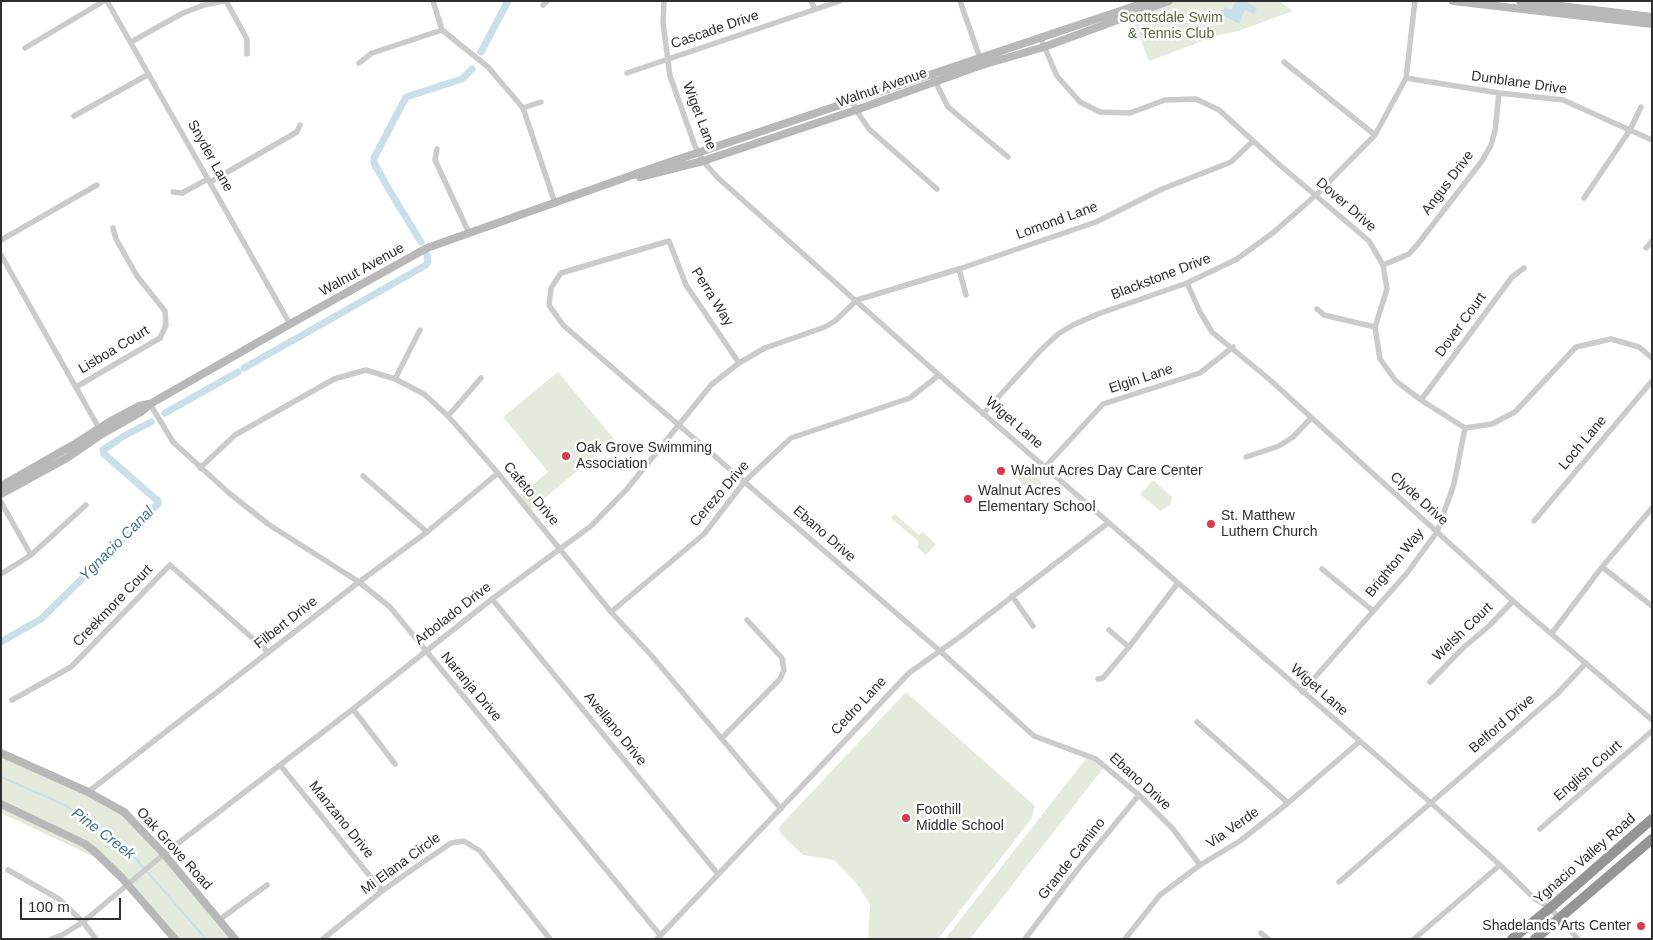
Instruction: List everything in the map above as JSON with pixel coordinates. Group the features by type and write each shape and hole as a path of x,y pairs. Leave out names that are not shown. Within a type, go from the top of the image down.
{"highway":[{"name":"Ygnacio Valley Road","path":"1512,939 1652,819"},
{"name":"Ygnacio Valley Road","path":"1535,939 1652,839"}],"street":[{"name":"Snyder Lane","path":"106,1 290,324"},
{"path":"25,48 106,1"},
{"path":"130,42 183,14 204,5 225,1 247,39 247,54"},
{"path":"434,1 442,30 488,68 523,108 555,203"},
{"name":"Wiget Lane","path":"664,1 663,23 670,76 699,153 703,161 718,178 939,375 1430,802 1535,899 1550,908 1578,939"},
{"path":"811,1 815,9"},
{"name":"Cascade Drive","path":"627,73 840,1"},
{"path":"960,1 981,62"},
{"name":"Walnut Avenue","path":"1042,43 1150,1"},
{"name":"Walnut Avenue","path":"1,486 73,445 140,412 150,404 418,253 469,233 699,153 1169,1"},
{"name":"Blackstone Drive","path":"984,414 1041,350 1058,334 1098,314 1187,283 1236,259 1274,232 1316,195 1375,135 1406,78 1415,1"},
{"path":"1453,1 1652,24"},
{"path":"1520,1 1652,17"},
{"path":"359,63 372,53 442,30"},
{"name":"Dover Drive","path":"1042,43 1057,76 1080,102 1100,112 1130,113 1165,100 1196,99 1219,110 1369,241 1383,265 1387,289 1374,326 1380,359 1396,381 1421,400 1465,428"},
{"path":"1284,62 1375,135"},
{"path":"74,116 149,74"},
{"path":"934,78 948,107 1008,157"},
{"name":"Walnut Avenue","path":"600,188 703,161 856,110 934,78"},
{"name":"Dunblane Drive","path":"1406,78 1499,94 1563,100 1652,140"},
{"name":"Angus Drive","path":"1383,265 1409,254 1482,161 1495,131 1499,94"},
{"path":"523,108 540,102"},
{"path":"853,102 869,129 936,189"},
{"path":"1584,198 1630,130 1641,107"},
{"path":"173,192 182,193 209,180 297,132 300,125"},
{"name":"Lomond Lane","path":"856,300 959,269 1096,222 1162,189 1232,162 1253,141"},
{"path":"436,149 436,160 469,233"},
{"path":"1,240 97,185"},
{"name":"Lisboa Court","path":"76,387 160,338 166,325 165,311 137,276 116,239 113,228"},
{"path":"1646,248 1652,241"},
{"name":"Perra Way","path":"669,242 686,284 739,363"},
{"name":"Ebano Drive","path":"669,242 561,273 551,288 549,305 563,325 940,651 1034,736 1096,759 1139,796 1173,829 1200,865"},
{"path":"1,256 101,431"},
{"name":"Dover Court","path":"1421,400 1512,278 1524,268"},
{"path":"959,269 966,295"},
{"name":"Clyde Drive","path":"1187,283 1200,312 1212,332 1233,347 1512,600 1652,720"},
{"name":"Arbolado Drive","path":"51,939 62,935 83,922 161,856 492,599 591,526 627,489 711,385 739,363 765,348 825,327 835,321 856,300"},
{"path":"1317,309 1324,315 1374,326"},
{"path":"395,379 420,330"},
{"path":"1465,428 1492,424 1515,412 1576,347 1610,339 1639,347 1652,358"},
{"name":"Elgin Lane","path":"1045,467 1103,404 1200,373 1233,347"},
{"name":"Cafeto Drive","path":"200,468 235,434 334,379 366,370 395,379 424,394 448,416 498,473 611,612 652,655 782,809"},
{"name":"Cerezo Drive","path":"611,612 704,534 744,481 791,438 910,398 939,375"},
{"path":"448,416 481,378"},
{"name":"Loch Lane","path":"1534,521 1652,381"},
{"name":"Naranja Drive","path":"150,404 173,442 229,493 268,524 359,582 390,607 658,937"},
{"path":"1246,457 1279,446 1293,437 1311,418"},
{"name":"Brighton Way","path":"1302,692 1407,573 1436,532 1454,484 1465,428"},
{"name":"Walnut Avenue","path":"1,494 67,458 101,431"},
{"name":"Filbert Drive","path":"88,792 359,582 428,532 498,473"},
{"path":"363,476 428,532"},
{"path":"1,502 31,554"},
{"path":"1,574 31,554 86,505"},
{"path":"1552,633 1602,567 1652,508"},
{"name":"Cedro Lane","path":"658,937 782,809 909,672 940,651 1108,523"},
{"name":"Creekmore Court","path":"12,700 71,667 170,565 268,652"},
{"path":"1602,567 1652,606"},
{"path":"1322,569 1373,611"},
{"path":"1098,679 1103,678 1129,647 1178,583"},
{"path":"1012,596 1032,626"},
{"name":"Avellano Drive","path":"492,599 718,874"},
{"name":"Welsh Court","path":"1430,682 1463,648 1490,626 1512,600"},
{"path":"722,738 780,679 784,670 782,658 747,620"},
{"path":"1109,630 1129,647"},
{"name":"Belford Drive","path":"1339,882 1557,694 1586,663"},
{"path":"353,708 395,764"},
{"path":"1197,722 1288,803"},
{"name":"English Court","path":"1540,829 1652,731"},
{"name":"Via Verde","path":"1127,938 1160,896 1200,865 1240,841 1360,742"},
{"name":"Oak Grove Road","path":"1,753 88,792 124,812 235,939"},
{"name":"Manzano Drive","path":"280,765 382,891"},
{"name":"Grande Camino","path":"1025,939 1078,869 1139,796"},
{"path":"1,804 85,844 109,864 176,939"},
{"name":"Mi Elana Circle","path":"323,939 382,891 451,843 464,841 480,851 550,939"},
{"path":"1414,939 1500,865"},
{"path":"8,870 59,899 83,922 96,939"},
{"path":"219,920 267,885"},
{"path":"1261,933 1268,939"}],"green space":[{"name":"Scottsdale Swim & Tennis Club","path":"1169,1 1279,1 1293,11 1238,31 1219,35 1149,61 1131,15"},
{"name":"Oak Grove Swimming Association","path":"558,372 615,440 529,511 517,497 548,472 503,417"},
{"path":"1023,463 1044,485 1034,495 1012,474"},
{"path":"1153,480 1172,497 1171,504 1160,511 1140,494"},
{"path":"895,514 919,535 923,532 936,544 926,555 918,548 918,541 891,518"},
{"name":"Foothill Middle School","path":"906,692 1035,806 1032,818 938,939 868,939 870,904 857,884 834,860 803,855 779,830 780,826"},
{"path":"1,753 124,812 235,939 175,939 109,864 1,813"},
{"path":"1088,756 1105,766 970,939 945,939"}],"water":[{"path":"1236,1 1245,1 1257,8 1254,14 1245,10 1239,24 1221,14 1225,7 1231,10"}],"waterway":[{"name":"Ygnacio Canal","path":"481,52 508,1"},
{"name":"Ygnacio Canal","path":"421,242 374,163 374,158 406,97 462,79 472,69"},
{"name":"Ygnacio Canal","path":"244,368 426,265 428,261 427,255"},
{"name":"Ygnacio Canal","path":"165,413 238,372"},
{"name":"Ygnacio Canal","path":"122,437 151,422"},
{"name":"Ygnacio Canal","path":"1,642 41,619 158,504 158,501 104,454 103,450 118,440"},
{"name":"Pine Creek","path":"1,777 65,805 129,851 206,939"}],"place":[{"name":"Oak Grove Swimming Association","path":"566,456"},
{"name":"Walnut Acres Day Care Center","path":"1001,471"},
{"name":"Walnut Acres Elementary School","path":"968,499"},
{"name":"St. Matthew Luthern Church","path":"1211,524"},
{"name":"Foothill Middle School","path":"906,818"},
{"name":"Shadelands Arts Center","path":"1641,926"}]}
